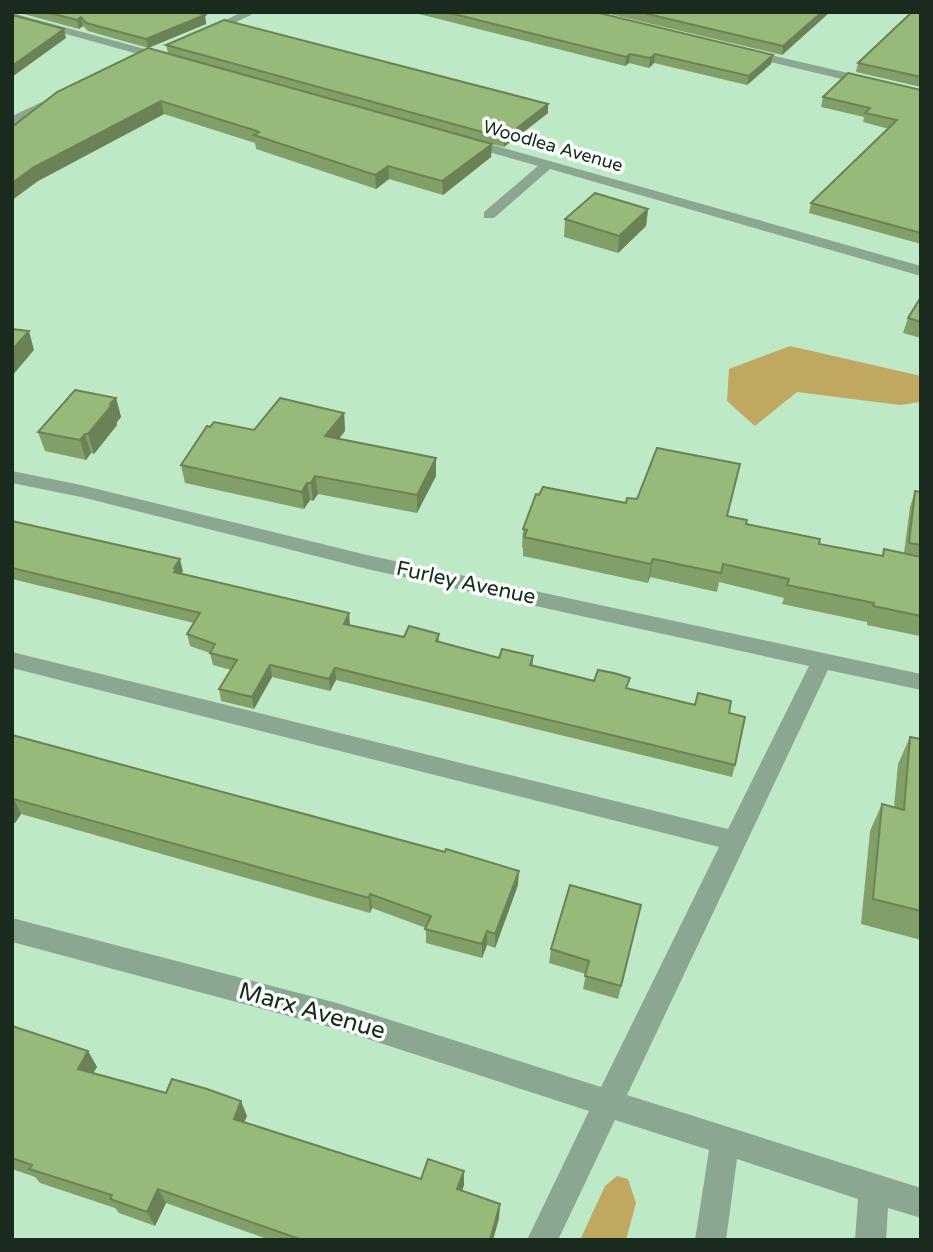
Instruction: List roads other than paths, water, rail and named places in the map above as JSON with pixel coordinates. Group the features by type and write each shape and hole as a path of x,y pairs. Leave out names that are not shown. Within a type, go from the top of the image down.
{"street":[{"path":"196,36 252,12"},
{"path":"12,16 177,61"},
{"path":"127,65 173,45"},
{"path":"736,51 921,94"},
{"path":"12,121 68,93"},
{"name":"Woodlea Avenue","path":"456,138 921,271"},
{"path":"489,215 548,164"},
{"name":"Furley Avenue","path":"12,477 81,491 367,562 921,682"},
{"path":"12,660 735,841"},
{"path":"542,1240 822,661"},
{"name":"Marx Avenue","path":"12,930 337,1016 921,1203"},
{"path":"710,1240 725,1141"},
{"path":"870,1240 874,1189"}]}
